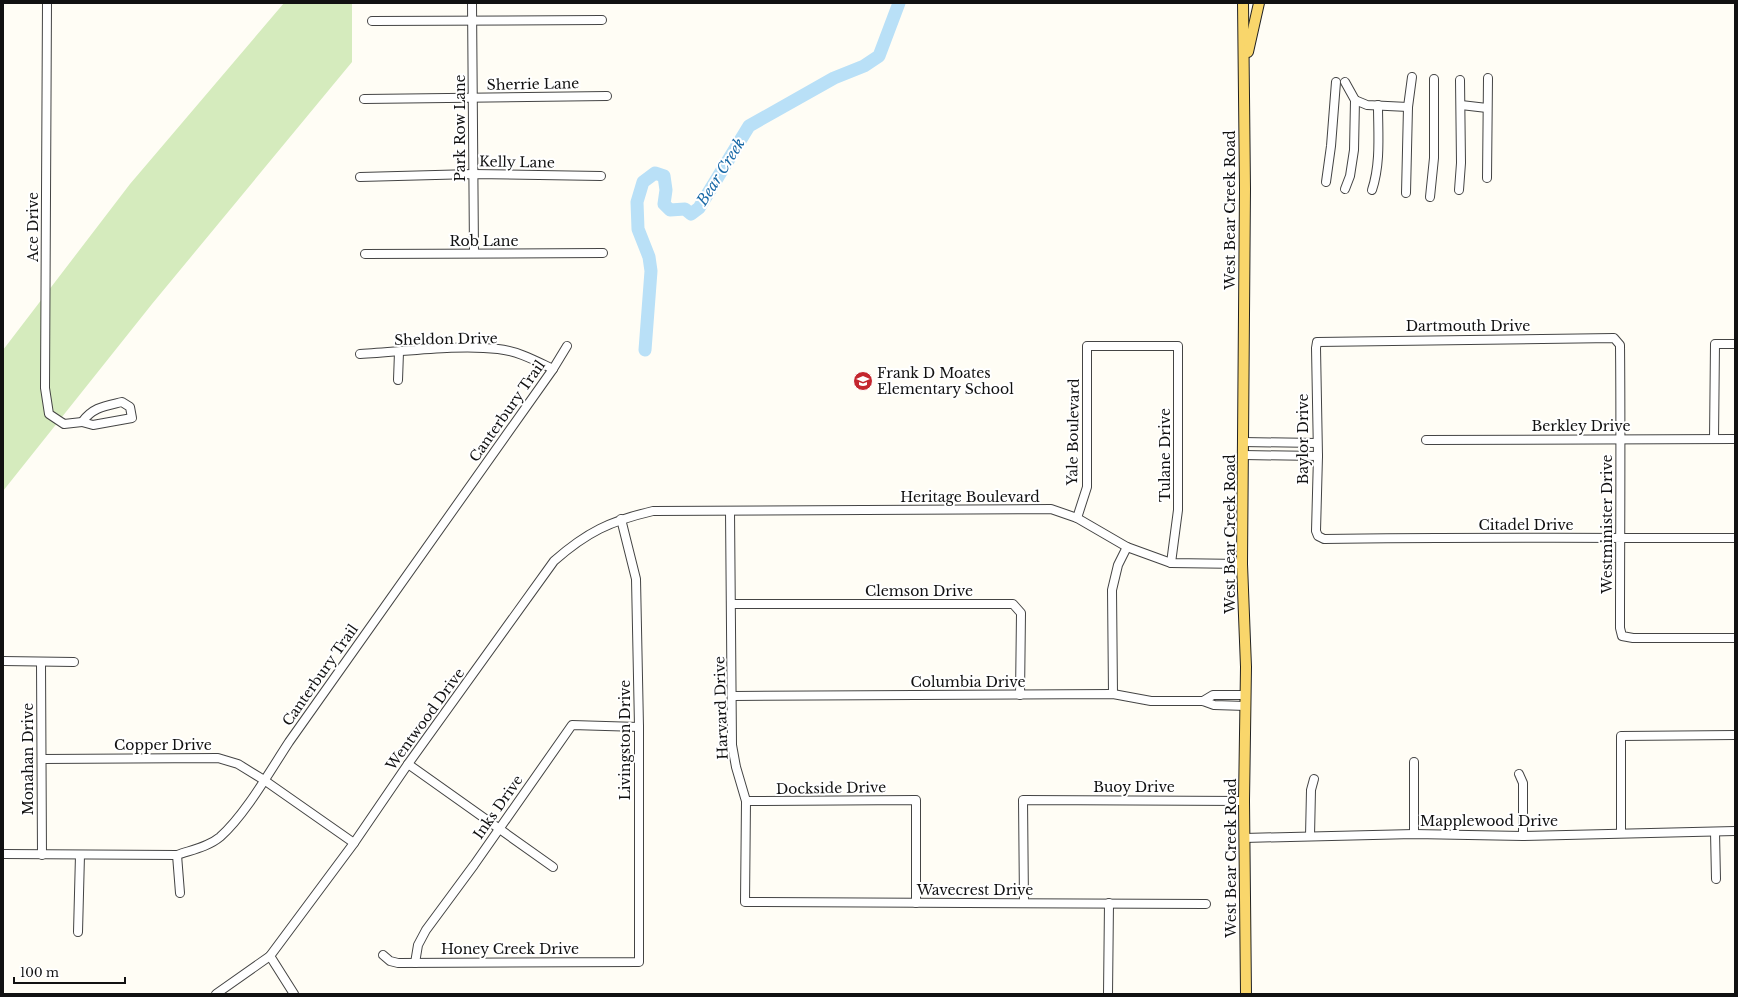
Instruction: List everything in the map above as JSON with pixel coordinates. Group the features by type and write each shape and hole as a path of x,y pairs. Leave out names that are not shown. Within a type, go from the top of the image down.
{"main road":[{"name":"West Bear Creek Road","path":"1243,3 1244,455 1242,564 1246,706 1244,801 1246,994"},
{"name":"West Bear Creek Road","path":"1244,74 1260,3"}],"street":[{"name":"Ace Drive","path":"47,3 45,388 49,414 64,424 82,422 93,425 132,418 130,407 122,402 102,406 89,412 82,422"},
{"name":"Park Row Lane","path":"472,3 474,253"},
{"path":"372,21 602,20"},
{"path":"1406,193 1408,107 1412,78"},
{"path":"1430,197 1434,158 1434,78"},
{"path":"1487,178 1488,78"},
{"path":"1459,190 1461,105 1460,80"},
{"path":"1326,182 1331,146 1336,82"},
{"path":"1344,189 1350,176 1354,150 1355,100 1345,82"},
{"name":"Sherrie Lane","path":"364,99 472,99 606,96"},
{"path":"1355,100 1367,105 1408,107"},
{"path":"1372,190 1376,179 1378,157 1378,105"},
{"path":"1461,105 1487,108"},
{"name":"Kelly Lane","path":"360,177 473,174 601,176"},
{"name":"Rob Lane","path":"365,254 603,253"},
{"name":"Dartmouth Drive","path":"1318,342 1614,338 1617,340"},
{"name":"Westminister Drive","path":"1617,340 1620,345 1620,628 1622,636 1633,638 1735,638"},
{"name":"Baylor Drive","path":"1318,342 1316,348 1318,456 1316,531 1318,536"},
{"path":"1714,439 1715,344 1735,344"},
{"name":"Canterbury Trail","path":"3,854 177,855 203,847 219,838 235,820 264,780 289,742 553,369 567,346"},
{"name":"Yale Boulevard","path":"1077,518 1087,487 1087,346 1178,346"},
{"name":"Tulane Drive","path":"1171,563 1178,510 1178,346"},
{"name":"Sheldon Drive","path":"360,354 462,348 499,349 523,355 553,369"},
{"path":"398,380 399,352"},
{"name":"Berkley Drive","path":"1426,440 1735,439"},
{"path":"1244,442 1317,443"},
{"path":"1244,455 1318,456"},
{"name":"Heritage Boulevard","path":"685,511 1051,509 1077,518 1127,547 1171,563 1242,564"},
{"name":"Wentwood Drive","path":"216,994 270,956 354,843 408,764 554,561 576,542 621,519 653,511 685,511"},
{"name":"Harvard Drive","path":"730,511 733,696 732,745 736,767 746,801 745,902"},
{"name":"Livingston Drive","path":"621,519 636,579 639,727 639,962"},
{"name":"Citadel Drive","path":"1318,536 1324,539 1735,538"},
{"path":"1113,694 1112,590 1118,565 1127,547"},
{"name":"Clemson Drive","path":"731,604 1013,604 1021,613 1020,695"},
{"path":"3,661 41,663 74,662"},
{"name":"Monahan Drive","path":"41,663 42,855"},
{"name":"Columbia Drive","path":"733,696 1113,694 1151,701 1203,701 1214,705 1246,706"},
{"name":"Columbia Drive","path":"1203,701 1213,695 1245,695"},
{"name":"Inks Drive","path":"415,963 418,945 426,930 499,830 572,725 639,727"},
{"path":"1621,832 1621,736 1735,735"},
{"name":"Copper Drive","path":"42,759 218,758 238,764 264,780 354,843"},
{"path":"1414,762 1414,834"},
{"path":"408,764 553,867"},
{"path":"1519,774 1522,783 1523,836"},
{"path":"1310,836 1311,790 1314,779"},
{"name":"Dockside Drive","path":"746,801 916,800 916,903"},
{"name":"Buoy Drive","path":"1024,903 1023,800 1244,801"},
{"name":"Mapplewood Drive","path":"1244,838 1414,834 1523,836 1621,832 1735,831"},
{"path":"1716,832 1716,879"},
{"path":"78,932 80,855"},
{"path":"177,855 180,893"},
{"name":"Wavecrest Drive","path":"745,902 1206,904"},
{"path":"1108,903 1108,994"},
{"name":"Honey Creek Drive","path":"383,955 390,961 398,963 639,962"},
{"path":"270,956 294,994"}],"green space":[{"path":"284,3 352,3 352,62 152,304 3,491 3,350 130,184"}],"waterway":[{"name":"Bear Creek","path":"645,350 651,271 649,257 638,229 637,202 643,182 655,173 664,176 666,190 664,204 670,210 685,209 691,214 699,208 749,126 834,78 864,66 879,56 899,3"}],"place":[{"name":"Frank D Moates Elementary School","path":"863,381"}]}
